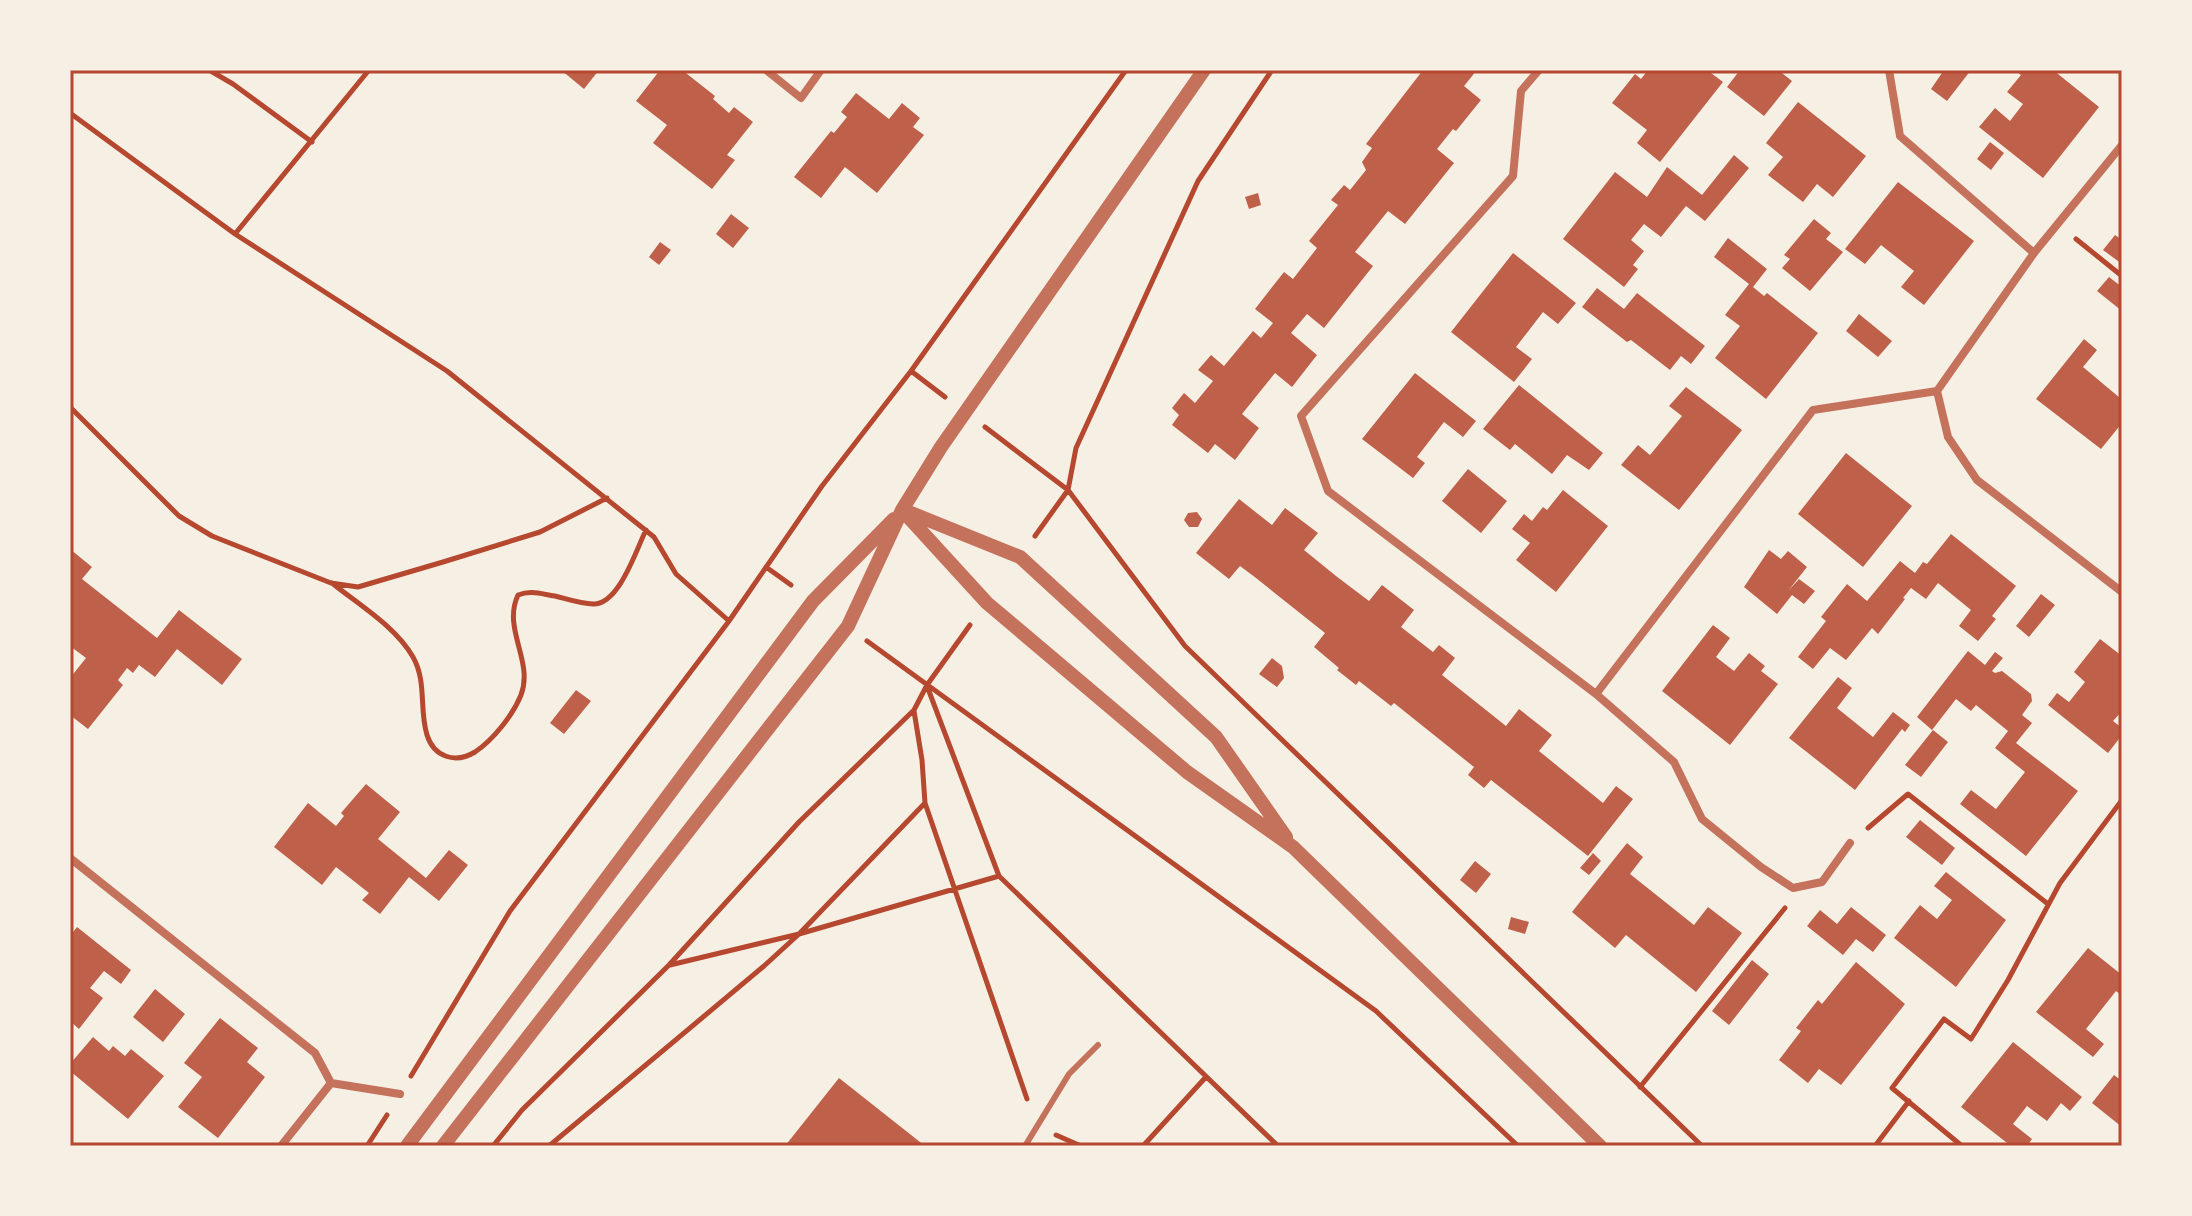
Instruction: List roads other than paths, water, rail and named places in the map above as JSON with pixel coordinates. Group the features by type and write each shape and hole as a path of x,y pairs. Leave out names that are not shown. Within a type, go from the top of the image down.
{"street":[{"path":"766,70 801,98 821,70"},
{"path":"443,1146 848,626 902,510 941,447 1204,70"},
{"path":"1539,70 1521,91 1513,176 1301,416 1328,491 1596,694 1674,762 1702,819 1761,867 1793,888 1822,882 1850,843"},
{"path":"1889,70 1900,136 2034,253"},
{"path":"1596,694 1813,410 1937,391 2034,253 2122,145"},
{"path":"1937,391 1948,437 1977,480 2122,592"},
{"path":"902,510 1020,557 1216,737 1293,847"},
{"path":"902,510 987,603 1187,772 1293,847 1600,1146"},
{"path":"407,1146 813,601 902,510"},
{"path":"70,858 315,1053 331,1083"},
{"path":"331,1083 400,1094"},
{"path":"281,1146 331,1083"}],"lane":[{"path":"1025,1146 1069,1074 1098,1045"}]}
